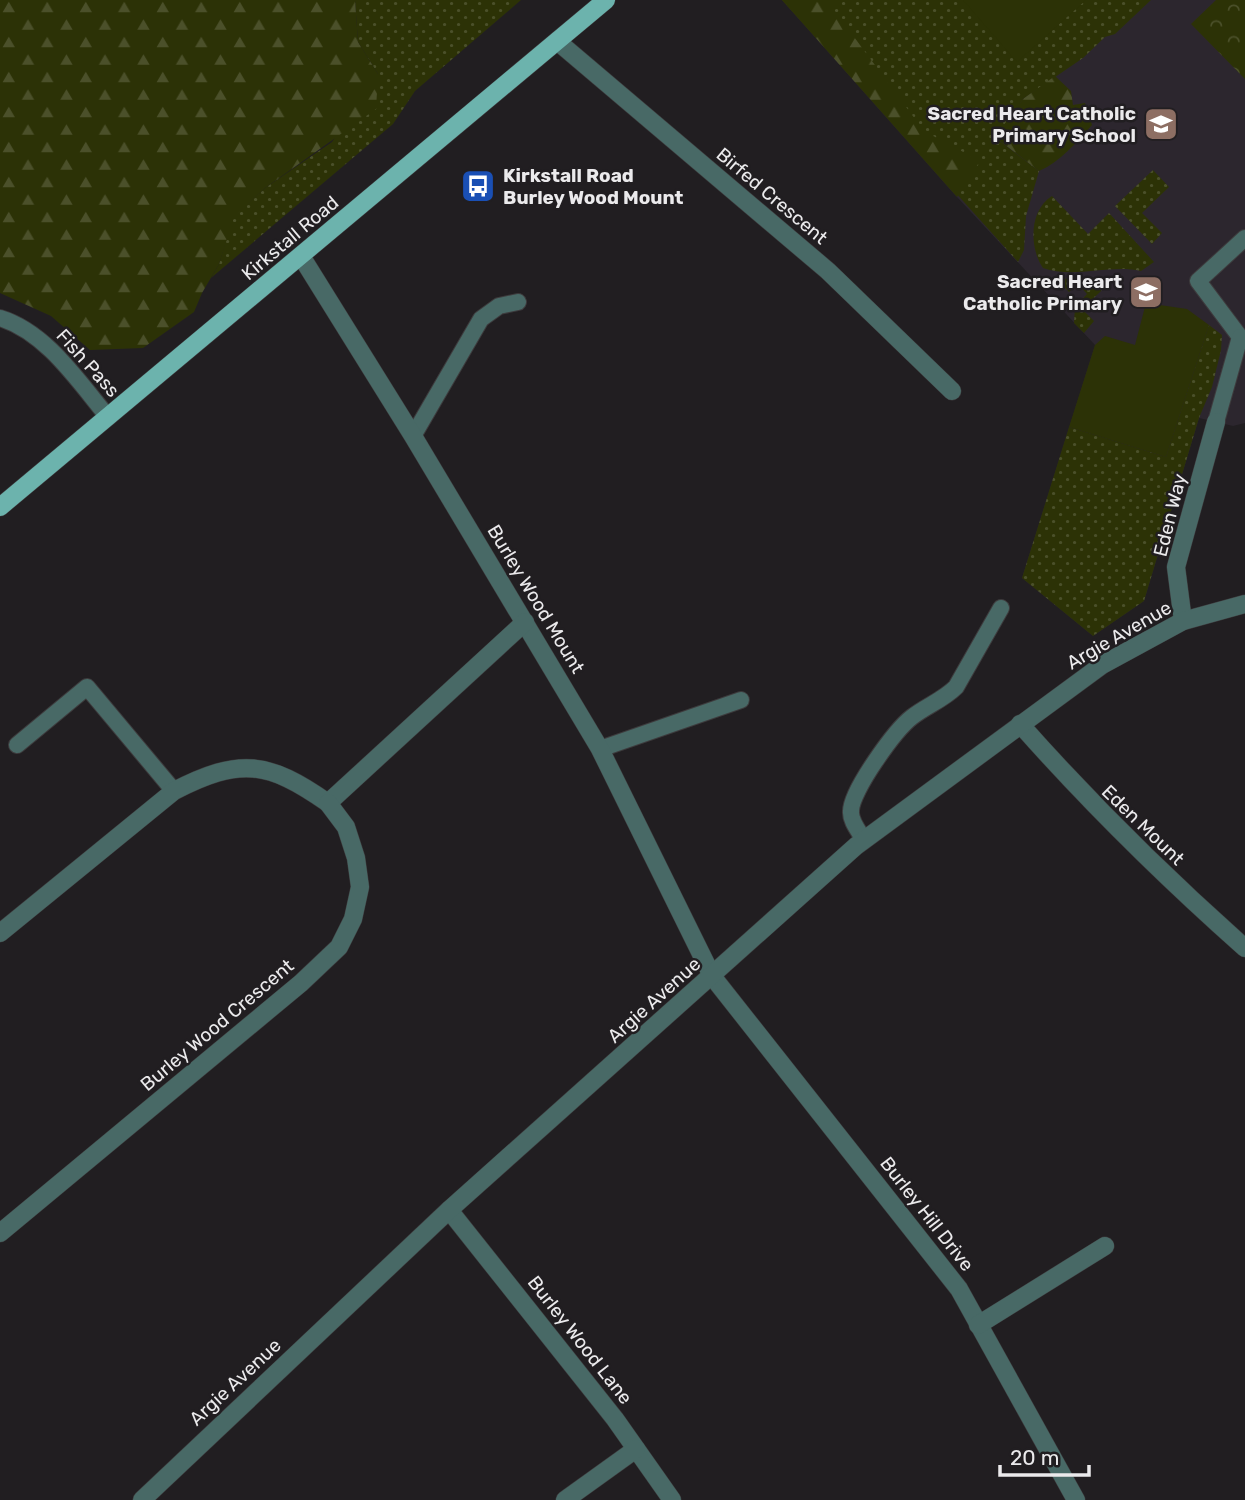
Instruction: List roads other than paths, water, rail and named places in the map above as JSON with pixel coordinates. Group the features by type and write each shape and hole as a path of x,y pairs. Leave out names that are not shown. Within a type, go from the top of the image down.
{"main road":[{"name":"Kirkstall Road","path":"0,507 606,0"}],"street":[{"name":"Birfed Crescent","path":"557,41 828,271 952,391"},
{"name":"Burley Wood Mount","path":"301,256 413,436 600,749 712,976"},
{"name":"Eden Way","path":"1183,621 1176,567 1216,422"},
{"name":"Argie Avenue","path":"142,1500 449,1210 864,840 1102,665 1183,621 1245,604"},
{"path":"328,803 525,622"},
{"name":"Eden Mount","path":"1020,724 1077,789 1140,852 1245,948"},
{"name":"Burley Wood Crescent","path":"0,933 174,791 203,776 232,768 257,768 277,773 300,783 328,803 346,827 356,858 360,887 353,919 338,947 301,983 0,1233"},
{"name":"Burley Hill Drive","path":"712,976 958,1289 1076,1500"},
{"name":"Burley Wood Lane","path":"449,1210 615,1419 672,1500"},
{"path":"978,1325 1105,1246"},
{"path":"565,1500 636,1449"}],"lane":[{"path":"1216,422 1243,337 1199,281 1245,238"},
{"path":"413,436 481,319 499,306 518,302"},
{"name":"Fish Pass","path":"0,318 16,323 45,345 108,417"},
{"path":"864,840 850,814 852,801 863,782 896,732 911,718 946,697 956,687 1001,608"},
{"path":"17,745 87,687 174,791"},
{"path":"600,749 741,700"}],"place":[{"name":"Sacred Heart Catholic Primary School","path":"1161,124"},
{"name":"Kirkstall Road Burley Wood Mount","path":"478,186"},
{"name":"Sacred Heart Catholic Primary","path":"1146,292"}]}
